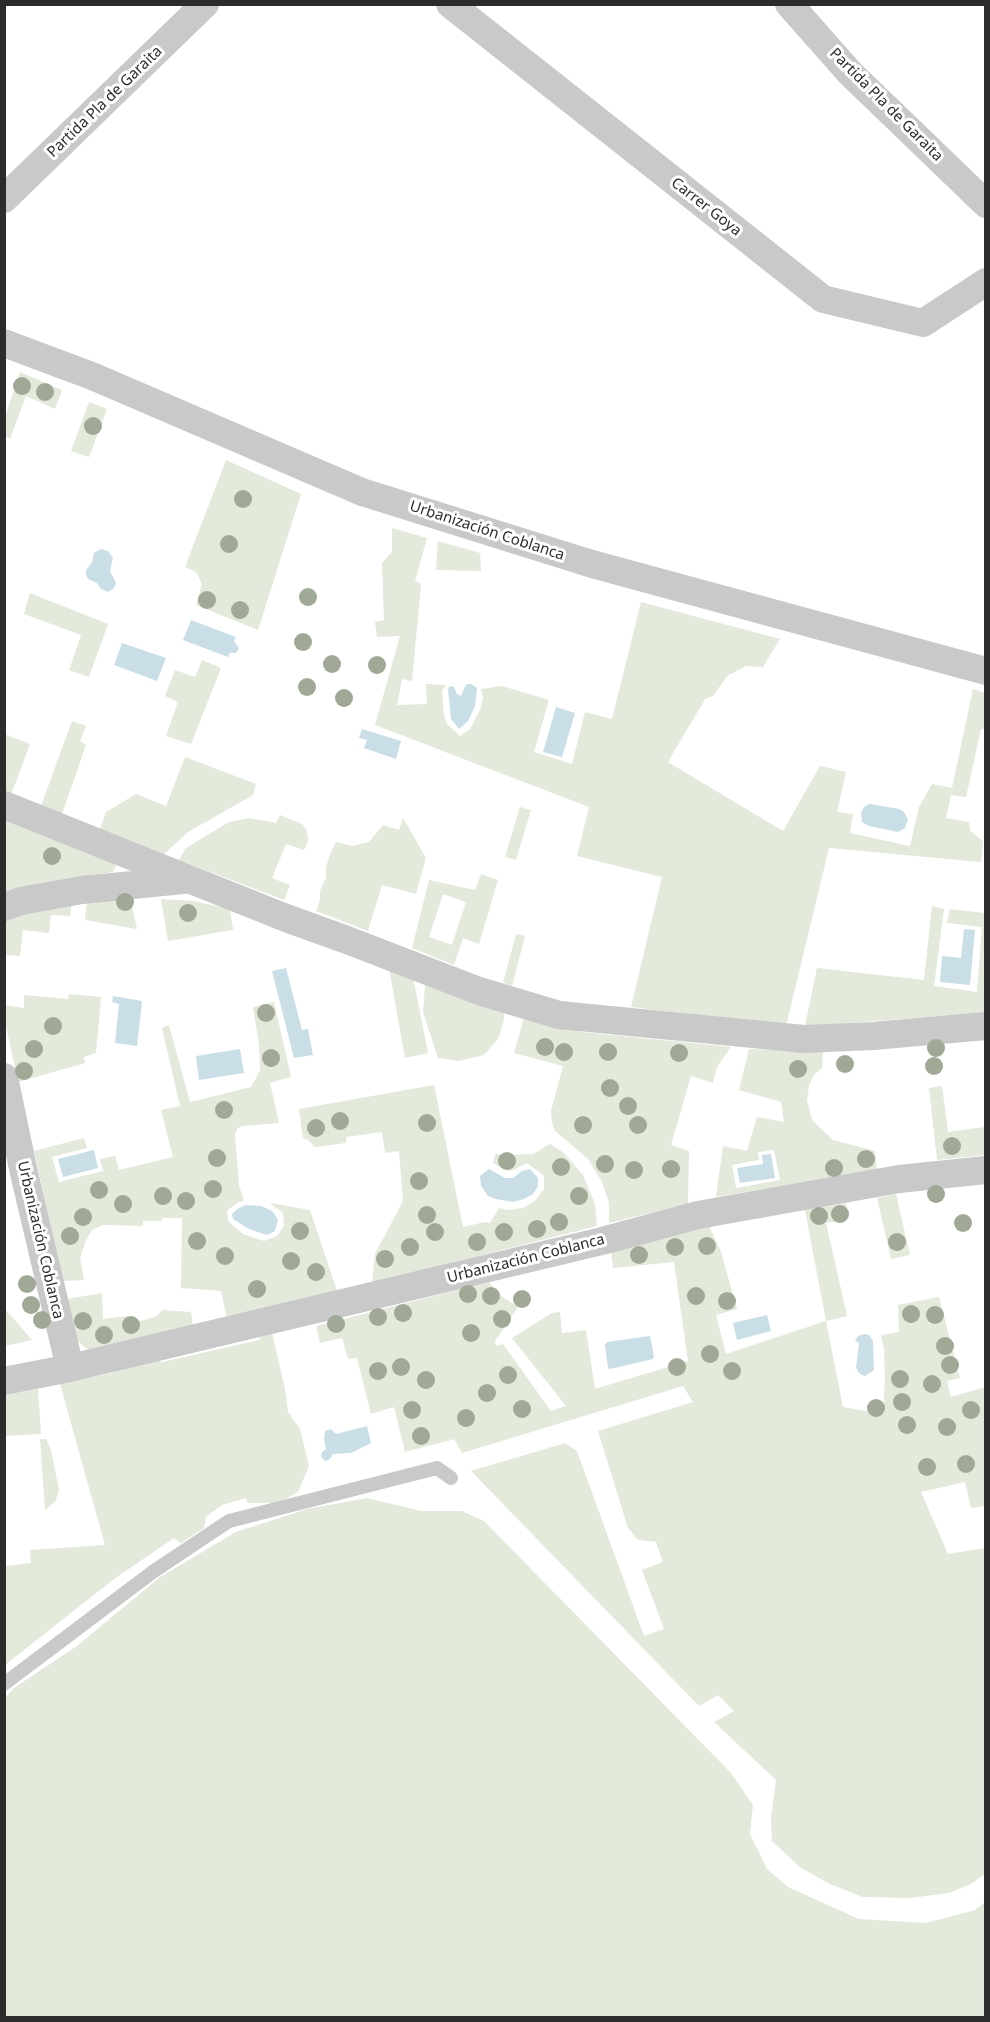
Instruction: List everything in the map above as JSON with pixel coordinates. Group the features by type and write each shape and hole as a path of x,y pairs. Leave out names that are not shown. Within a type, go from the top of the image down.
{"street":[{"name":"Partida Pla de Garaita","path":"4,199 205,4"},
{"name":"Carrer Goya","path":"450,4 823,299 923,323 986,282"},
{"name":"Partida Pla de Garaita","path":"789,4 850,73 986,204"},
{"name":"Urbanización Coblanca","path":"4,344 92,376 362,492 582,562 986,671"},
{"path":"4,806 479,991 559,1015 804,1039 873,1036 986,1026"},
{"path":"4,907 21,901 82,890 187,879"},
{"name":"Urbanización Coblanca","path":"4,1077 70,1368"},
{"name":"Urbanización Coblanca","path":"4,1381 70,1368 698,1215 899,1179 986,1170"}],"lane":[{"path":"4,1684 154,1571 229,1521 438,1468 451,1478"}],"shaded area":[{"path":"20,372 62,390 55,409 26,396 10,439 5,436 5,417"},
{"path":"89,402 107,409 89,457 71,451"},
{"path":"226,460 301,494 258,630 196,605 202,584 196,572 185,567"},
{"path":"392,528 427,538 415,581 421,584 412,681 402,679 397,705 427,704 426,684 446,685 442,691 444,716 447,724 460,736 470,729 481,708 483,697 481,689 502,686 549,700 534,752 572,764 585,712 612,719 641,602 780,639 763,667 746,666 727,676 713,696 705,699 668,762 783,831 820,766 846,772 837,812 853,814 850,833 910,846 919,807 932,784 952,788 973,689 985,693 985,729 981,729 966,797 951,795 946,818 969,822 970,831 983,841 981,862 829,848 786,1026 631,1007 662,877 577,856 589,807 375,725 400,636 377,637 375,622 384,620 382,563 392,552"},
{"path":"438,541 480,553 481,571 436,570"},
{"path":"30,593 108,624 89,677 69,670 81,635 24,614"},
{"path":"202,660 221,668 191,744 166,736 178,702 165,696 175,670 195,677"},
{"path":"72,721 86,726 80,741 86,745 62,814 41,806"},
{"path":"4,734 30,744 11,795 5,792"},
{"path":"185,757 256,784 253,795 188,832 164,854 100,829 106,812 136,794 166,806"},
{"path":"520,807 531,810 516,860 505,857"},
{"path":"280,815 302,824 307,831 308,840 304,850 286,844 272,878 290,885 284,900 179,860 186,848 229,822 250,818 276,823"},
{"path":"403,818 426,858 416,894 382,885 368,931 316,911 320,891 326,878 326,867 336,842 352,846 369,842 383,825 399,830"},
{"path":"4,819 110,860 116,866 113,872 5,891"},
{"path":"481,874 498,880 479,944 463,938 454,965 412,948 429,880 475,890","holes":["443,894 466,902 452,945 429,937"]},
{"path":"130,898 137,929 85,920 87,900"},
{"path":"161,899 193,901 230,909 233,930 168,941"},
{"path":"72,901 70,916 51,915 49,933 23,930 20,956 5,955 4,915"},
{"path":"932,906 944,909 934,986 977,992 982,927 947,923 950,909 985,913 985,1013 805,1026 817,968 924,980"},
{"path":"516,934 525,936 512,986 503,983"},
{"path":"389,968 413,977 428,1053 405,1058"},
{"path":"425,985 505,1008 498,1039 484,1055 459,1061 438,1058 423,1012"},
{"path":"69,994 101,997 96,1053 84,1057 85,1063 18,1082 5,1022 4,1005 24,1008 24,995 68,999"},
{"path":"274,1002 291,1077 270,1083 279,1123 243,1126 238,1128 235,1134 239,1186 244,1201 238,1202 227,1211 228,1221 243,1234 264,1241 277,1236 284,1226 283,1213 270,1203 310,1210 337,1291 227,1319 221,1291 181,1288 182,1218 143,1221 143,1226 103,1225 92,1230 80,1258 84,1280 63,1281 34,1151 84,1138 87,1148 52,1157 59,1182 103,1171 100,1159 115,1156 119,1170 173,1157 161,1110 180,1106 162,1028 169,1025 190,1102 251,1087 260,1071 259,1045 253,1007"},
{"path":"524,1018 582,1032 731,1047 717,1067 713,1083 691,1076 671,1145 689,1151 688,1204 609,1223 609,1203 602,1182 588,1159 555,1131 552,1123 551,1111 563,1066 514,1053"},
{"path":"749,1049 823,1052 822,1068 814,1075 809,1085 807,1100 812,1120 833,1140 875,1151 877,1170 716,1197 723,1146 747,1151 757,1117 784,1122 781,1102 739,1090","holes":["774,1150 780,1180 736,1188 732,1165 759,1160 758,1152"]},
{"path":"434,1085 463,1227 490,1223 499,1208 508,1210 523,1208 536,1200 544,1189 544,1176 527,1163 511,1171 502,1168 493,1163 495,1154 533,1154 550,1144 563,1152 583,1175 595,1204 597,1226 372,1283 375,1254 403,1201 399,1151 385,1153 382,1132 346,1137 346,1143 315,1147 303,1138 299,1109"},
{"path":"942,1086 948,1132 985,1127 985,1155 937,1160 929,1088"},
{"path":"896,1194 910,1255 891,1259 877,1198"},
{"path":"846,1203 848,1215 844,1220 826,1223 847,1316 826,1321 805,1210"},
{"path":"709,1226 721,1252 737,1309 716,1315 726,1354 826,1321 843,1407 883,1414 885,1379 881,1335 899,1332 898,1305 939,1297 960,1378 947,1381 951,1397 985,1387 985,1506 971,1508 965,1482 921,1492 948,1554 985,1548 985,1874 971,1884 949,1893 910,1898 863,1897 830,1884 801,1868 772,1841 771,1818 776,1780 714,1722 734,1711 718,1695 699,1706 471,1471 565,1443 577,1451 644,1636 664,1629 642,1570 663,1562 656,1542 638,1540 628,1528 598,1431 693,1402 683,1386 462,1453 454,1439 405,1452 394,1407 371,1414 357,1358 348,1359 342,1338 320,1343 316,1326 489,1282 498,1294 518,1307 495,1341 496,1346 503,1344 551,1411 566,1406 512,1338 552,1313 560,1312 562,1333 586,1330 595,1389 688,1361 674,1262 613,1268 611,1251"},
{"path":"102,1293 103,1319 127,1316 140,1321 157,1316 162,1310 191,1312 193,1327 95,1351 85,1348 77,1340 67,1299"},
{"path":"5,1309 32,1340 5,1346"},
{"path":"265,1330 272,1333 288,1412 300,1429 309,1466 298,1492 278,1503 248,1503 246,1498 222,1505 206,1517 204,1528 181,1543 174,1538 114,1579 5,1665 5,1566 31,1563 30,1550 105,1545 60,1384 112,1373 117,1363 145,1356 162,1362 259,1340"},
{"path":"38,1389 41,1434 5,1436 4,1395"},
{"path":"40,1439 46,1439 51,1450 59,1490 55,1502 45,1510"},
{"path":"367,1498 421,1511 462,1511 484,1521 731,1773 753,1805 750,1834 767,1869 788,1887 859,1919 926,1923 975,1910 985,1902 985,2017 5,2017 5,1698 14,1688 77,1646 160,1577 236,1532 307,1509"}],"water":[{"path":"101,549 108,551 113,558 110,571 116,583 114,588 108,592 88,579 86,575 94,553"},
{"path":"191,620 236,637 234,641 239,648 236,653 230,653 228,657 183,640"},
{"path":"122,643 166,658 157,681 114,665"},
{"path":"468,684 477,688 475,706 468,721 459,729 451,719 448,689 450,686 454,687 457,694 461,696"},
{"path":"556,707 575,713 562,757 543,752"},
{"path":"362,729 401,741 396,759 364,748 367,740 359,738"},
{"path":"870,804 904,812 908,819 905,828 898,832 869,826 862,822 861,813 864,807"},
{"path":"964,929 975,930 970,985 940,982 942,956 961,958"},
{"path":"286,968 302,1030 308,1029 313,1055 294,1058 272,971"},
{"path":"113,996 142,1001 137,1046 115,1043 119,1004 112,1002"},
{"path":"240,1049 244,1073 199,1080 196,1056"},
{"path":"94,1150 98,1168 63,1177 58,1159"},
{"path":"771,1154 775,1178 740,1183 737,1168 763,1164 762,1155"},
{"path":"489,1169 505,1178 513,1178 522,1171 530,1169 538,1178 538,1186 533,1194 524,1199 513,1202 496,1199 488,1196 481,1186 480,1176"},
{"path":"246,1205 261,1206 272,1211 278,1220 275,1231 267,1235 249,1229 233,1219 232,1214"},
{"path":"767,1315 771,1331 737,1340 733,1323"},
{"path":"869,1335 873,1341 874,1370 865,1376 860,1374 856,1368 859,1343 855,1341 858,1336"},
{"path":"650,1336 653,1359 608,1368 605,1345 607,1342"},
{"path":"367,1426 371,1443 351,1453 333,1454 329,1460 325,1461 321,1457 322,1452 326,1449 325,1431 331,1429 336,1434"}]}
